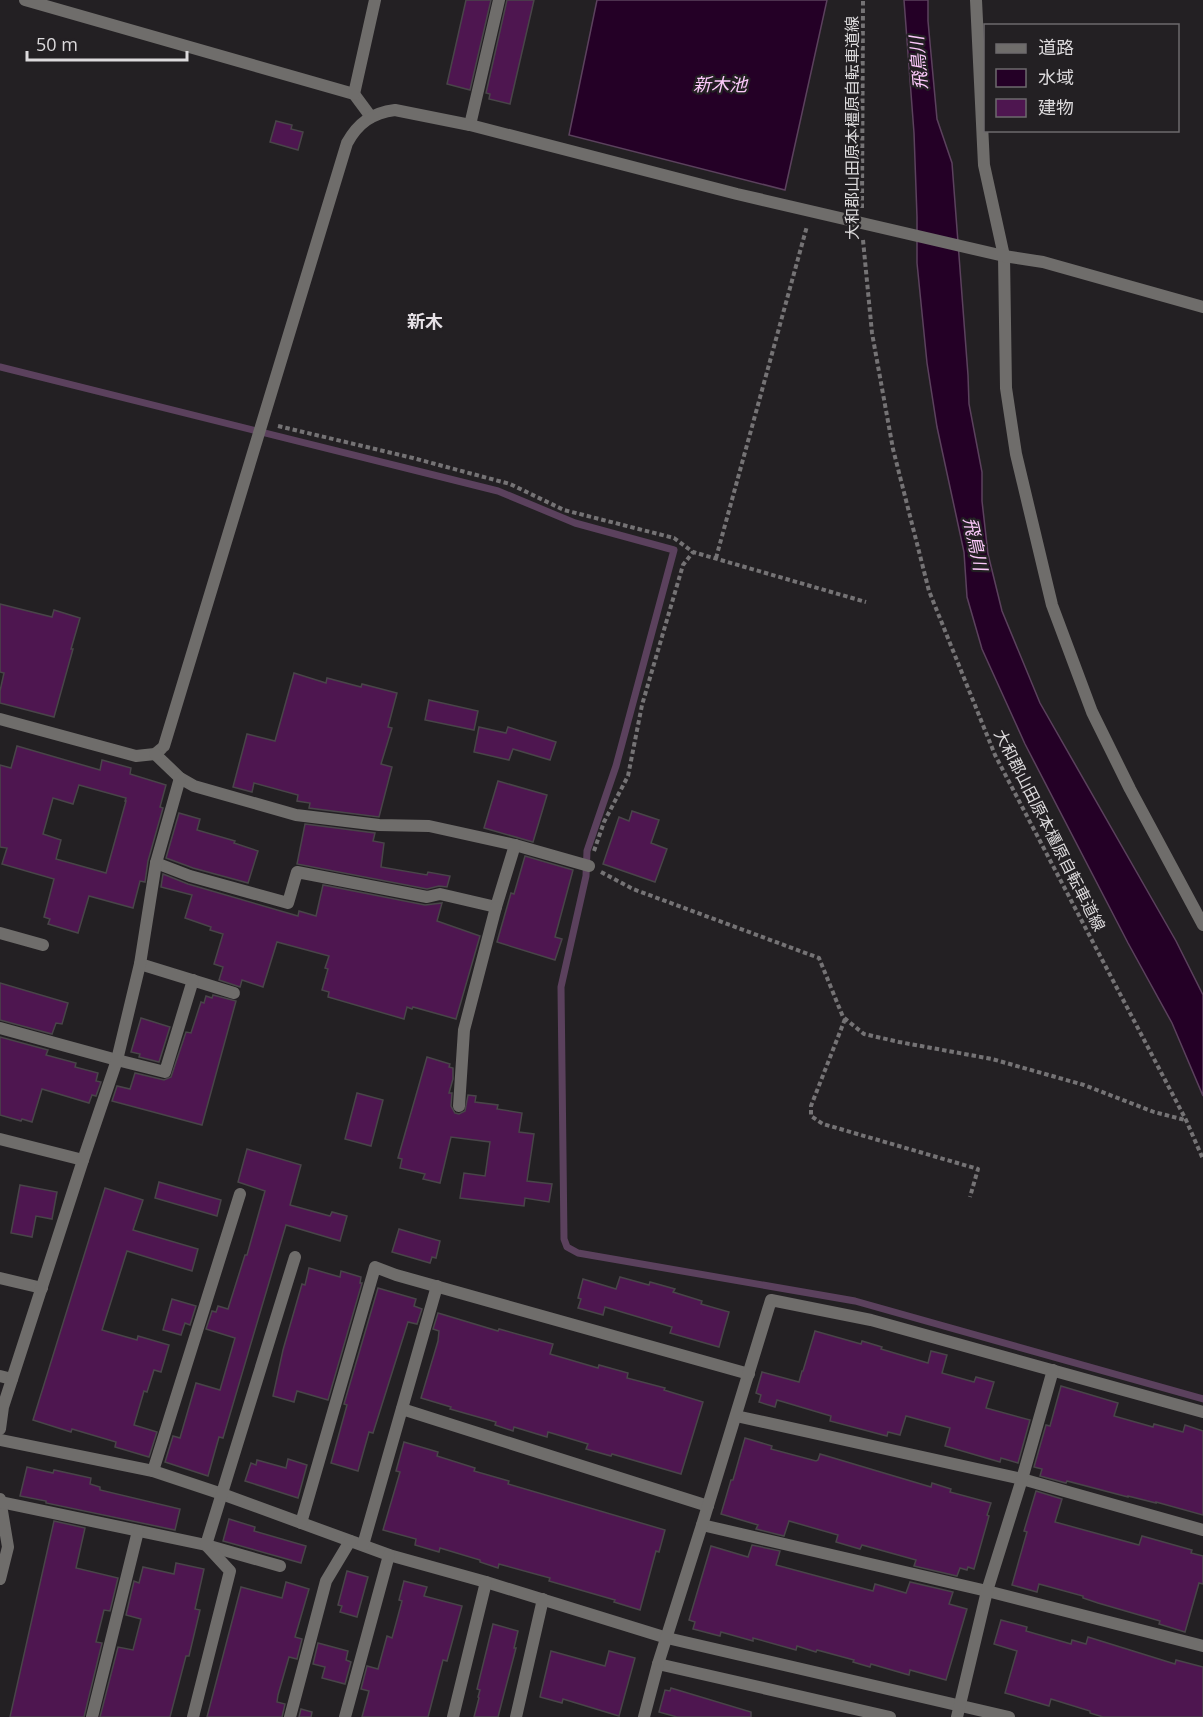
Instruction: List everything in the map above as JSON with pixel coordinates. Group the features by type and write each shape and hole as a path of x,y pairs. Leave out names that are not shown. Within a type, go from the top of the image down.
{"street":[{"path":"25,0 354,94 371,117"},
{"path":"354,94 375,0"},
{"path":"470,125 499,0"},
{"path":"976,0 984,165 998,254 1005,388 1016,454 1052,605 1092,712 1130,789 1203,925"},
{"path":"160,750 347,143 361,124 382,112 395,110 470,125 862,224 1042,262 1203,307"},
{"path":"0,719 136,756 160,750"},
{"path":"160,750 180,777 194,786 296,815 379,825 429,826 515,845 589,866"},
{"path":"0,1429 6,1377 42,1288 117,1060 140,964 156,863 180,777"},
{"path":"459,1106 464,1030 496,907 515,845"},
{"path":"156,863 190,876 288,903 297,872 427,897 440,894 496,907"},
{"path":"0,933 43,945"},
{"path":"140,964 234,993"},
{"path":"0,1028 165,1072 193,980"},
{"path":"0,1139 83,1160"},
{"path":"153,1471 240,1194"},
{"path":"206,1545 294,1257"},
{"path":"301,1523 375,1268 749,1374"},
{"path":"0,1278 42,1288"},
{"path":"363,1545 437,1286"},
{"path":"645,1717 658,1664 771,1300 871,1320 1203,1412"},
{"path":"958,1711 987,1591 1053,1371"},
{"path":"402,1409 708,1506"},
{"path":"735,1416 1022,1479 1203,1530"},
{"path":"0,1440 153,1471 389,1555 543,1599 667,1638 958,1711 1009,1717"},
{"path":"0,1580 8,1547 0,1500 206,1545 280,1566"},
{"path":"702,1525 987,1591 1203,1646"},
{"path":"92,1717 138,1531"},
{"path":"290,1717 326,1581 350,1541"},
{"path":"193,1717 230,1571 206,1545"},
{"path":"345,1717 389,1555"},
{"path":"453,1717 486,1582"},
{"path":"516,1717 543,1599"},
{"path":"658,1664 890,1717"}],"path":[{"name":"大和郡山田原本橿原自転車道線","path":"863,0 862,224 872,333 893,449 929,591 995,755 1186,1120 1203,1159"},
{"path":"716,558 811,211"},
{"path":"263,421 298,432 413,458 510,484 564,510 674,538 693,552 867,602"},
{"path":"693,552 683,565 645,694 628,776 604,822 589,866 633,889 819,958 845,1019 864,1034 992,1059 1084,1085 1154,1112 1186,1120"},
{"path":"845,1019 812,1106 812,1116 823,1124 978,1169 970,1197"}],"water":[{"name":"新木池","path":"597,0 827,0 785,190 569,135"},
{"name":"飛鳥川","path":"904,0 928,0 937,119 952,163 969,404 982,472 982,501 988,554 1002,611 1040,703 1176,941 1203,995 1203,1096 1172,1023 1025,744 982,649 967,597 964,552 937,427 927,363 917,263 914,133"}],"building":[{"path":"466,0 491,0 470,90 447,84"},
{"path":"507,0 534,0 510,104 489,99 490,94 486,93"},
{"path":"276,121 292,125 291,129 303,132 298,150 270,142"},
{"path":"0,604 52,617 54,610 80,618 54,717 0,703 4,673 0,672"},
{"path":"294,673 326,683 327,678 397,693 388,727 392,728 381,764 392,767 379,817 309,808 310,803 297,801 298,795 254,783 252,792 233,787 247,734 275,741"},
{"path":"429,700 478,711 474,730 425,720"},
{"path":"479,727 506,733 508,727 556,742 550,760 513,749 509,760 474,752"},
{"path":"17,746 100,770 102,760 131,768 130,774 166,785 160,807 163,808 148,861 145,882 140,881 133,908 89,896 78,933 48,924 50,919 44,917 54,879 2,864 7,848 0,847 0,765 11,768","holes":["79,785 126,798 106,873 56,859 61,840 43,834 53,798 73,804"]},
{"path":"498,781 547,795 533,842 484,828"},
{"path":"632,811 659,820 651,843 667,849 655,882 603,864 619,817 629,821"},
{"path":"179,813 200,819 197,830 235,841 234,843 258,851 248,883 166,858"},
{"path":"305,824 375,833 373,841 384,843 381,867 427,875 428,872 450,876 447,887 427,889 297,864"},
{"path":"525,856 573,870 555,937 562,939 555,960 497,942 511,893 514,894"},
{"path":"163,874 188,884 298,916 299,911 316,916 323,885 425,905 442,903 437,921 480,936 456,1019 407,1007 404,1019 328,997 329,992 322,990 329,956 277,942 263,987 242,980 240,987 219,980 223,967 214,964 223,934 185,918 192,895 161,887"},
{"path":"0,983 68,1003 62,1024 56,1023 52,1034 0,1020"},
{"path":"213,995 236,1001 202,1125 112,1101 117,1086 130,1089 135,1073 164,1080 171,1077 186,1032 191,1033 201,1002 204,1003 206,996 212,998"},
{"path":"141,1018 170,1027 159,1062 139,1057 140,1054 131,1052"},
{"path":"0,1037 48,1050 46,1055 76,1063 75,1067 98,1073 96,1081 101,1082 96,1096 92,1095 89,1103 42,1089 32,1122 0,1115"},
{"path":"427,1057 450,1064 449,1067 453,1068 449,1093 452,1093 451,1106 455,1113 465,1111 468,1095 476,1096 475,1102 498,1105 497,1109 522,1113 519,1132 534,1134 527,1181 552,1184 549,1202 525,1198 524,1206 460,1198 464,1173 485,1176 490,1142 451,1137 440,1183 423,1179 425,1174 400,1168 402,1159 398,1158"},
{"path":"357,1093 383,1100 371,1146 345,1139"},
{"path":"247,1149 301,1165 290,1205 330,1216 332,1212 347,1216 340,1241 286,1225 223,1438 219,1437 208,1476 165,1462 173,1436 180,1438 196,1383 220,1390 235,1338 206,1329 212,1311 216,1312 218,1306 228,1309 245,1255 247,1255 265,1191 238,1182"},
{"path":"159,1182 221,1200 217,1216 155,1198"},
{"path":"20,1185 57,1192 52,1219 36,1216 32,1237 11,1233"},
{"path":"105,1188 143,1200 133,1230 198,1249 192,1271 127,1251 102,1330 137,1340 138,1336 169,1345 161,1372 154,1370 147,1392 144,1391 134,1425 157,1432 149,1457 115,1447 116,1442 72,1429 71,1432 33,1420"},
{"path":"399,1229 440,1241 436,1258 432,1257 430,1263 392,1252"},
{"path":"309,1268 340,1277 341,1271 361,1277 360,1283 362,1283 328,1400 297,1391 294,1402 273,1396 283,1350 302,1284 305,1285"},
{"path":"620,1277 675,1289 673,1292 702,1301 701,1304 729,1312 719,1347 670,1333 672,1327 605,1307 603,1315 578,1308 583,1279 616,1289"},
{"path":"378,1288 416,1299 414,1306 422,1309 417,1324 408,1322 373,1433 369,1432 358,1471 331,1463 347,1405 344,1404"},
{"path":"172,1299 196,1306 190,1325 185,1323 181,1335 163,1330"},
{"path":"438,1313 553,1344 550,1354 598,1368 599,1365 628,1373 627,1378 665,1388 664,1390 703,1402 681,1474 586,1449 588,1444 548,1432 547,1437 514,1427 513,1431 495,1425 496,1422 421,1398 438,1341 439,1331 433,1329"},
{"path":"815,1331 861,1344 862,1341 928,1363 931,1351 947,1355 942,1373 974,1382 976,1377 994,1382 986,1408 1030,1420 1018,1463 1001,1458 1000,1462 945,1446 950,1428 906,1416 900,1435 888,1432 887,1436 830,1421 831,1416 777,1400 775,1407 759,1402 761,1395 756,1393 762,1372 799,1382"},
{"path":"1061,1386 1118,1403 1114,1416 1153,1427 1154,1424 1183,1432 1185,1425 1203,1431 1203,1515 1040,1476 1042,1469 1034,1467 1046,1425 1050,1426"},
{"path":"745,1438 772,1446 771,1449 816,1461 820,1454 931,1487 932,1483 951,1489 950,1492 991,1503 974,1569 960,1568 957,1576 914,1566 916,1560 862,1545 860,1549 836,1542 838,1535 789,1521 784,1536 756,1529 758,1525 721,1514"},
{"path":"404,1442 438,1452 437,1456 475,1468 474,1471 509,1481 508,1484 665,1530 659,1552 656,1551 640,1610 614,1602 615,1600 549,1581 550,1578 499,1564 498,1568 440,1548 439,1552 415,1545 416,1539 383,1530 400,1472 396,1471"},
{"path":"288,1459 307,1465 298,1498 245,1481 251,1463 256,1465 257,1460 286,1468"},
{"path":"27,1467 91,1478 90,1484 100,1487 100,1490 180,1509 175,1530 20,1496"},
{"path":"1036,1491 1062,1499 1055,1522 1139,1545 1142,1536 1192,1550 1191,1553 1203,1556 1203,1584 1199,1583 1185,1632 1159,1624 1160,1621 1039,1584 1037,1592 1012,1585"},
{"path":"229,1519 255,1527 254,1531 306,1546 301,1563 223,1541"},
{"path":"54,1521 85,1528 76,1568 118,1578 110,1611 104,1610 96,1642 102,1643 84,1717 10,1717"},
{"path":"752,1545 780,1551 776,1565 873,1591 875,1584 906,1593 910,1582 953,1592 949,1604 967,1609 946,1680 910,1670 909,1675 871,1664 870,1667 817,1650 816,1652 797,1646 796,1650 753,1638 753,1641 721,1632 720,1636 693,1629 695,1622 689,1620 711,1546 748,1557"},
{"path":"176,1563 204,1569 195,1609 200,1610 189,1656 186,1656 170,1717 100,1717 118,1647 133,1650 141,1619 126,1615 134,1581 139,1583 143,1567 174,1574"},
{"path":"347,1571 368,1577 357,1617 340,1612 342,1606 338,1605"},
{"path":"404,1581 427,1587 424,1596 462,1606 447,1661 443,1660 428,1717 362,1717 369,1691 361,1689 367,1666 378,1669 387,1636 392,1638 402,1601 399,1600"},
{"path":"286,1582 309,1589 295,1637 302,1639 297,1659 289,1657 278,1695 277,1702 285,1704 282,1717 207,1717 241,1587 282,1598"},
{"path":"1001,1620 1027,1627 1026,1631 1071,1644 1072,1640 1086,1644 1088,1637 1175,1664 1176,1660 1203,1667 1203,1717 1103,1717 1051,1699 1049,1706 1005,1693 1017,1651 994,1644"},
{"path":"493,1624 518,1631 514,1648 516,1648 498,1717 474,1717 480,1690 477,1689"},
{"path":"318,1643 348,1651 346,1660 351,1662 345,1684 322,1678 325,1667 313,1664"},
{"path":"551,1651 605,1666 609,1651 635,1658 619,1716 563,1699 562,1703 540,1697"},
{"path":"671,1688 751,1712 751,1717 677,1717 659,1712 665,1690 670,1691"},
{"path":"301,1709 312,1712 311,1717 299,1717"}],"waterway":[{"path":"0,367 498,491 575,523 674,550 616,766 587,851 586,876 561,987 564,1239 567,1247 578,1253 855,1301 1203,1399"}],"district":[{"name":"新木","path":"425,322"}]}
